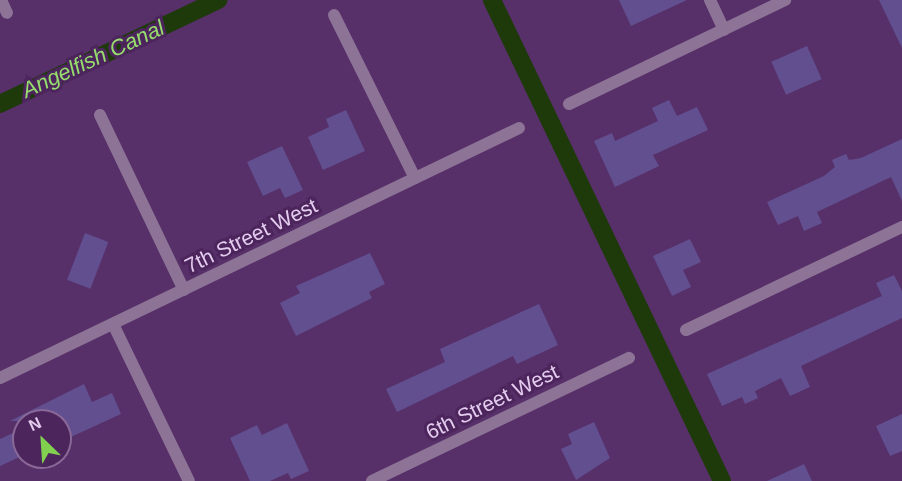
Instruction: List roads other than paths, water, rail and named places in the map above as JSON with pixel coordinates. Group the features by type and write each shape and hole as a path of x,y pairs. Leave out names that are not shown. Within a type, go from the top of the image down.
{"street":[{"path":"1,0 7,14"},
{"path":"710,0 724,30"},
{"path":"569,104 786,0"},
{"path":"334,15 414,178"},
{"path":"100,116 184,290"},
{"name":"7th Street West","path":"0,378 519,128"},
{"path":"686,330 902,227"},
{"path":"113,324 189,481"},
{"name":"6th Street West","path":"372,481 628,358"}],"waterway":[{"name":"Angelfish Canal","path":"0,104 218,0"},
{"path":"492,0 722,481"}]}
